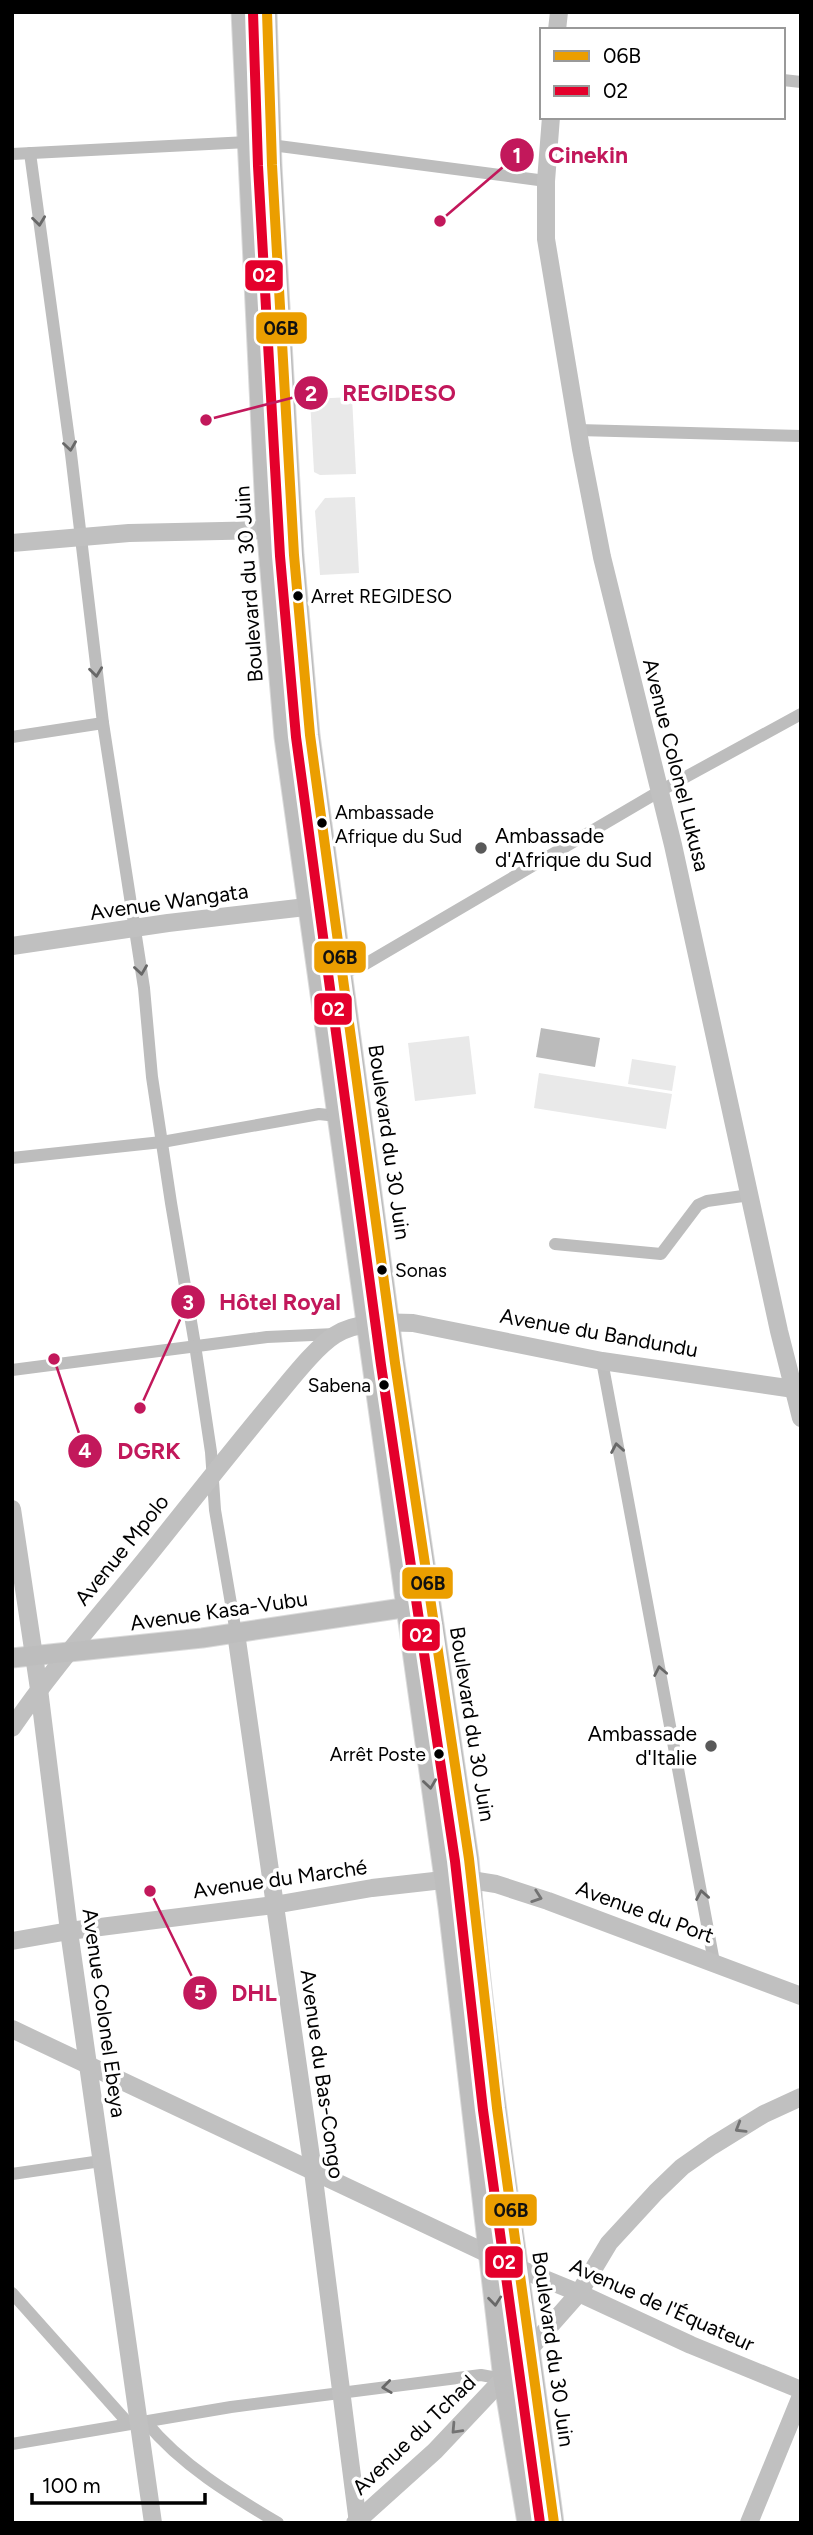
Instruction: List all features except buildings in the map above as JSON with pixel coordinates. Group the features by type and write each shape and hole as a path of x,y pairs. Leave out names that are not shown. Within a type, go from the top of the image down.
{"main road":[{"name":"Boulevard du 30 Juin","path":"241,12 267,530 284,737 443,1880 503,2379 527,2523"},
{"name":"Boulevard du 30 Juin","path":"267,12 294,555 310,735 389,1322 471,1880 518,2269 554,2523"},
{"name":"Avenue Kasa-Vubu","path":"12,1658 236,1633 431,1603"}],"street":[{"name":"Avenue Colonel Lukusa","path":"551,119 545,181 549,261 602,557 660,792 750,1195 797,1389 801,1418"},
{"path":"12,154 248,142 545,181"},
{"path":"30,153 103,723 135,928 162,1142 211,1452 215,1510 236,1633"},
{"path":"578,430 801,436"},
{"path":"12,543 129,533 267,530"},
{"path":"316,976 342,973 362,966 660,792 801,714"},
{"path":"12,737 103,723"},
{"name":"Avenue Wangata","path":"12,946 332,904"},
{"path":"12,1157 162,1142 319,1114 337,1116"},
{"path":"555,1244 661,1254 698,1205 707,1201 750,1195"},
{"name":"Avenue du Bandundu","path":"365,1325 413,1323 602,1361 797,1389"},
{"name":"Avenue Mpolo","path":"12,1728 68,1652 301,1368 336,1334 365,1325"},
{"path":"12,1370 195,1345 279,1336 336,1334"},
{"path":"602,1361 714,1962"},
{"name":"Avenue Colonel Ebeya","path":"12,1509 153,2523"},
{"name":"Avenue du Bas-Congo","path":"236,1633 313,2171 357,2522"},
{"name":"Avenue du Marché","path":"12,1941 69,1931 275,1905 372,1888 443,1880 471,1880"},
{"name":"Avenue du Port","path":"471,1880 516,1890 801,1996"},
{"name":"Avenue de l'Équateur","path":"12,2029 518,2269 801,2390"},
{"name":"Avenue du Tchad","path":"357,2522 435,2451 503,2379 579,2293 609,2243 682,2166 764,2114 801,2097"},
{"path":"12,2174 102,2161"},
{"path":"12,2292 137,2423 239,2500 278,2523"},
{"path":"12,2444 231,2407 341,2392 481,2375 503,2379"},
{"path":"749,2523 801,2396"}],"shaded area":[{"path":"352,397 356,474 320,475 314,472 310,399"},
{"path":"355,497 359,573 320,575 315,511 325,498"},
{"path":"541,1028 600,1038 595,1067 536,1057"},
{"path":"469,1036 476,1094 415,1101 408,1043"},
{"path":"632,1059 676,1066 672,1091 628,1084"},
{"path":"539,1073 672,1094 666,1129 534,1108"}],"transit line":[{"name":"02","path":"253,12 258,166 280,556 296,737 381,1365 455,1861 483,2110 540,2523"},
{"name":"06B","path":"267,12 272,165 294,555 310,735 395,1363 469,1859 497,2108 554,2523"}],"place":[{"name":"Cinekin","path":"440,221"},
{"name":"REGIDESO","path":"206,420"},
{"name":"Arret REGIDESO","path":"298,596"},
{"name":"Ambassade Afrique du Sud","path":"322,823"},
{"name":"Ambassade d'Afrique du Sud","path":"481,848"},
{"name":"Sonas","path":"382,1270"},
{"name":"DGRK","path":"54,1359"},
{"name":"Sabena","path":"384,1385"},
{"name":"Hôtel Royal","path":"140,1408"},
{"name":"Ambassade d'Italie","path":"711,1746"},
{"name":"Arrêt Poste","path":"439,1754"},
{"name":"DHL","path":"150,1891"}]}
